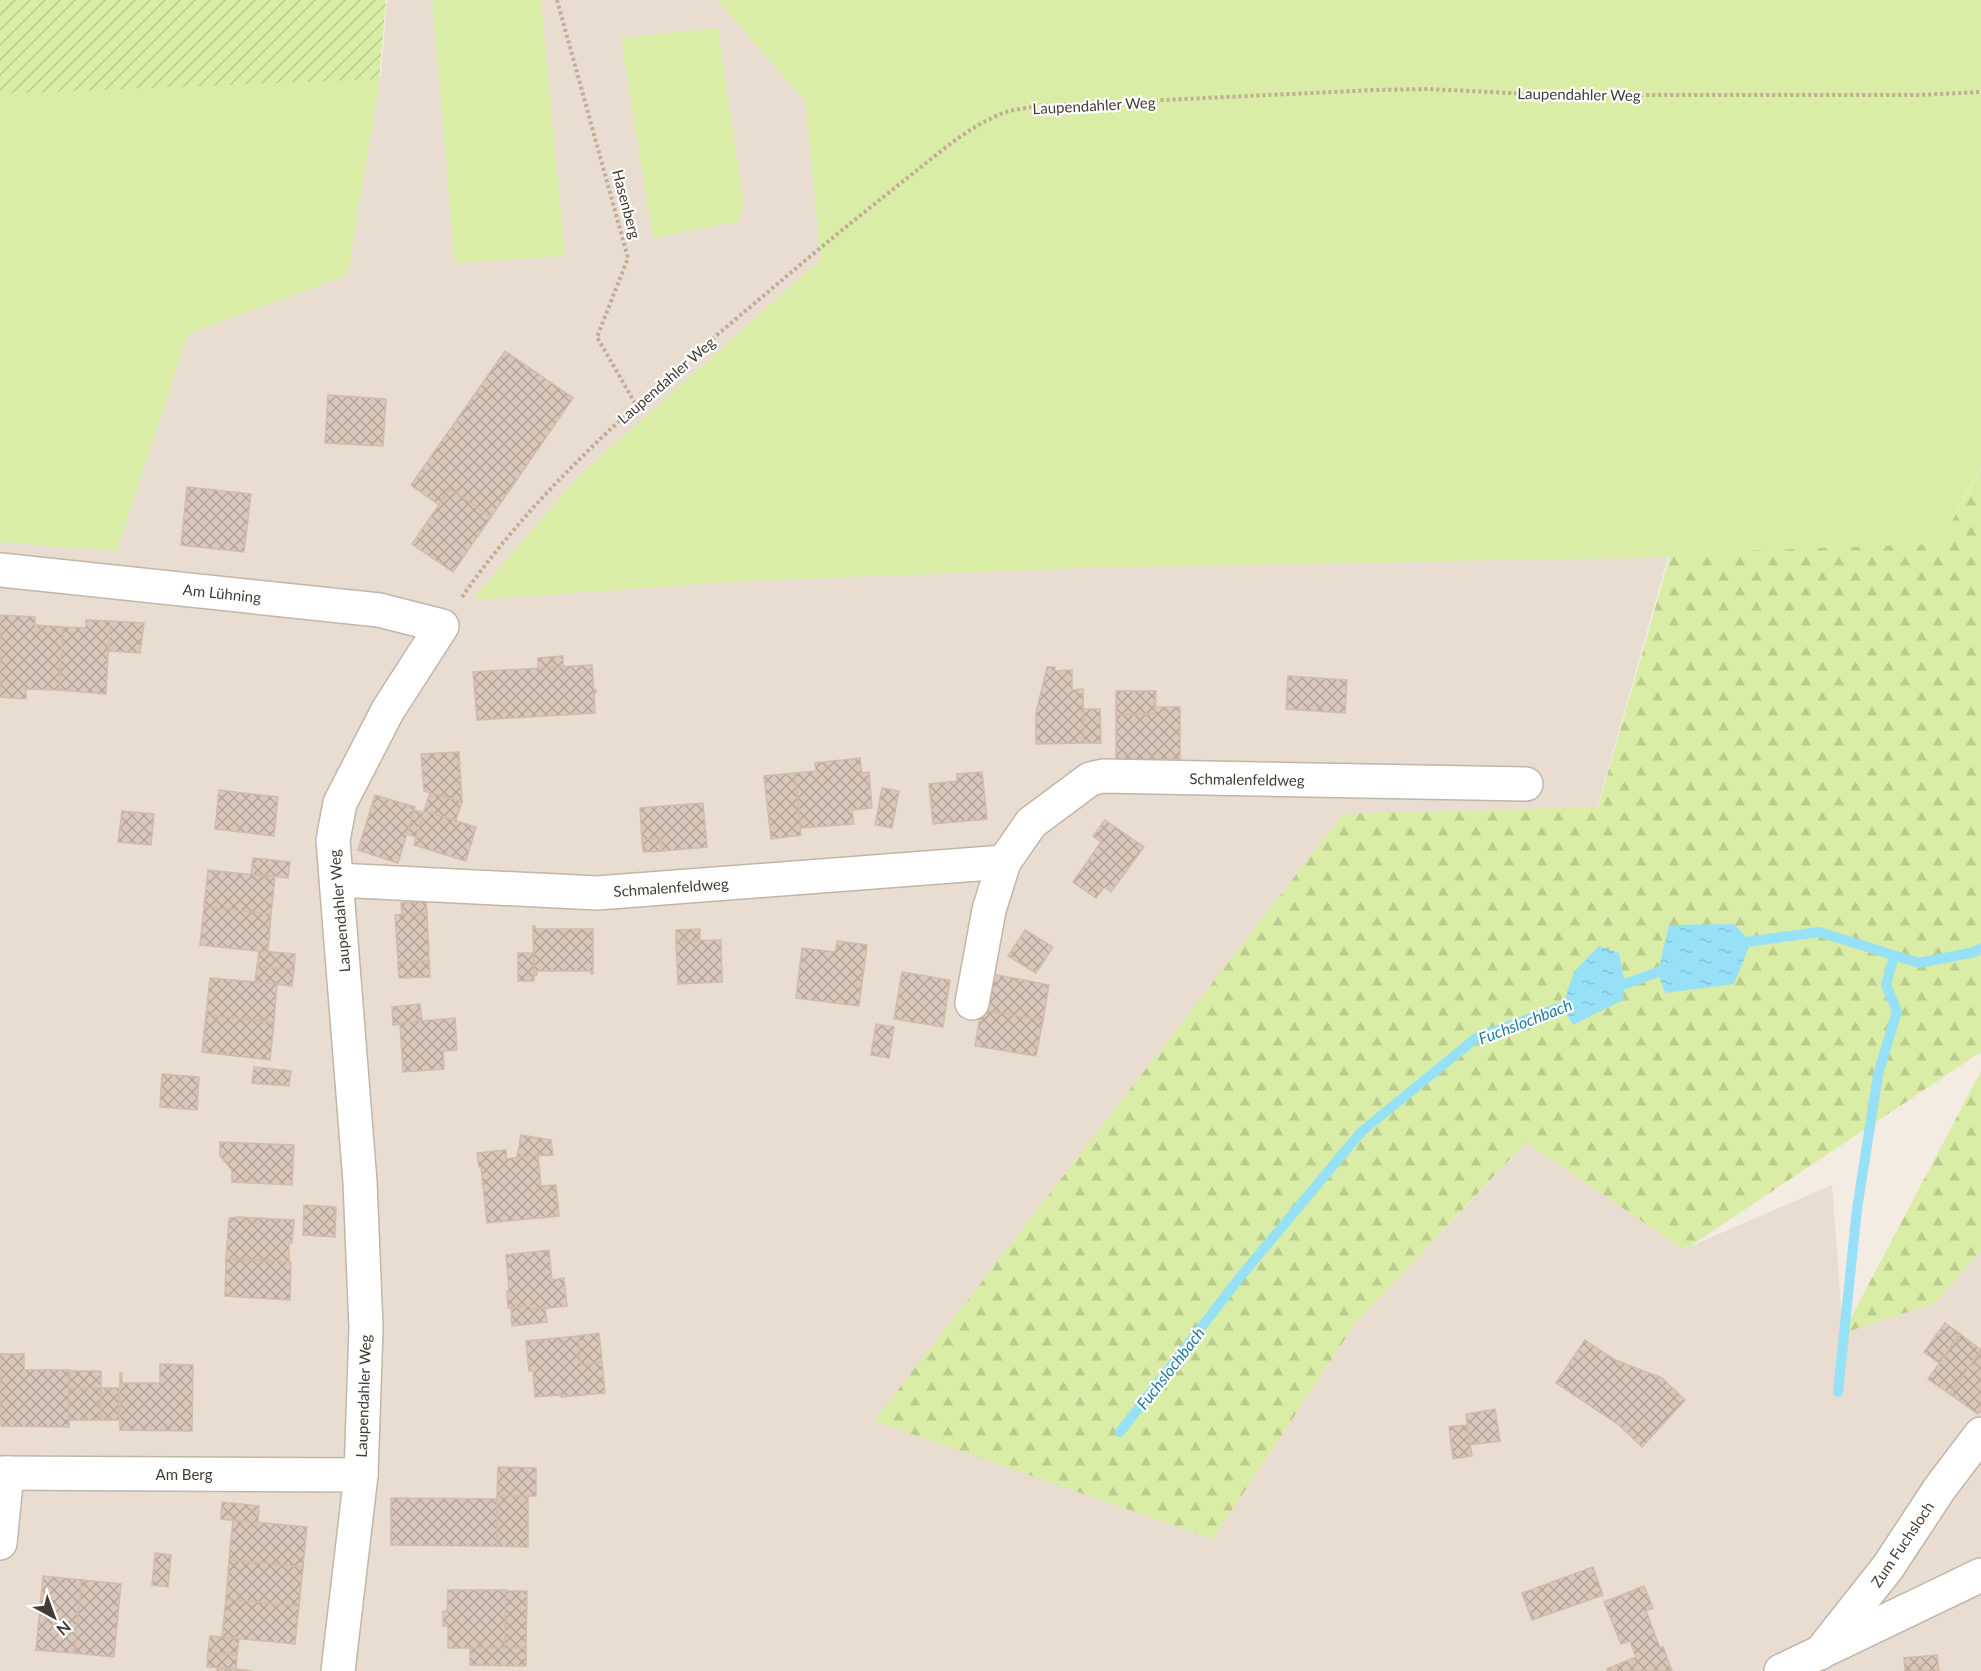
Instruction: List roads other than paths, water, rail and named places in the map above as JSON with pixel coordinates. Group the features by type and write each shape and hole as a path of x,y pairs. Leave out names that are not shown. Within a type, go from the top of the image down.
{"street":[{"name":"Am Lühning","path":"0,570 380,610 442,626"},
{"name":"Laupendahler Weg","path":"338,1671 361,1475 366,1328 360,1193 333,840 340,803 388,710 442,626"},
{"name":"Schmalenfeldweg","path":"972,1003 989,910 1004,862 1030,823 1090,779 1103,776 1526,784"},
{"name":"Schmalenfeldweg","path":"337,880 597,893 1004,862"},
{"name":"Zum Fuchsloch","path":"1820,1653 1881,1577 1940,1488 1981,1434"},
{"name":"Am Berg","path":"0,1543 3,1473 361,1475"},
{"name":"Zum Fuchsloch","path":"1781,1671 1981,1575"}],"water":[{"path":"1734,924 1751,942 1734,984 1665,993 1658,972 1669,925"},
{"path":"1599,946 1619,953 1625,984 1623,1000 1573,1025 1562,1007 1574,972"}],"waterway":[{"name":"Fuchslochbach","path":"1739,943 1819,932 1919,963 1975,952 1981,948"},
{"path":"1838,1392 1857,1209 1878,1075 1897,1011 1886,985 1894,956"},
{"name":"Fuchslochbach","path":"1612,989 1671,967"},
{"name":"Fuchslochbach","path":"1120,1432 1241,1276 1361,1132 1476,1038 1575,1002"}]}
